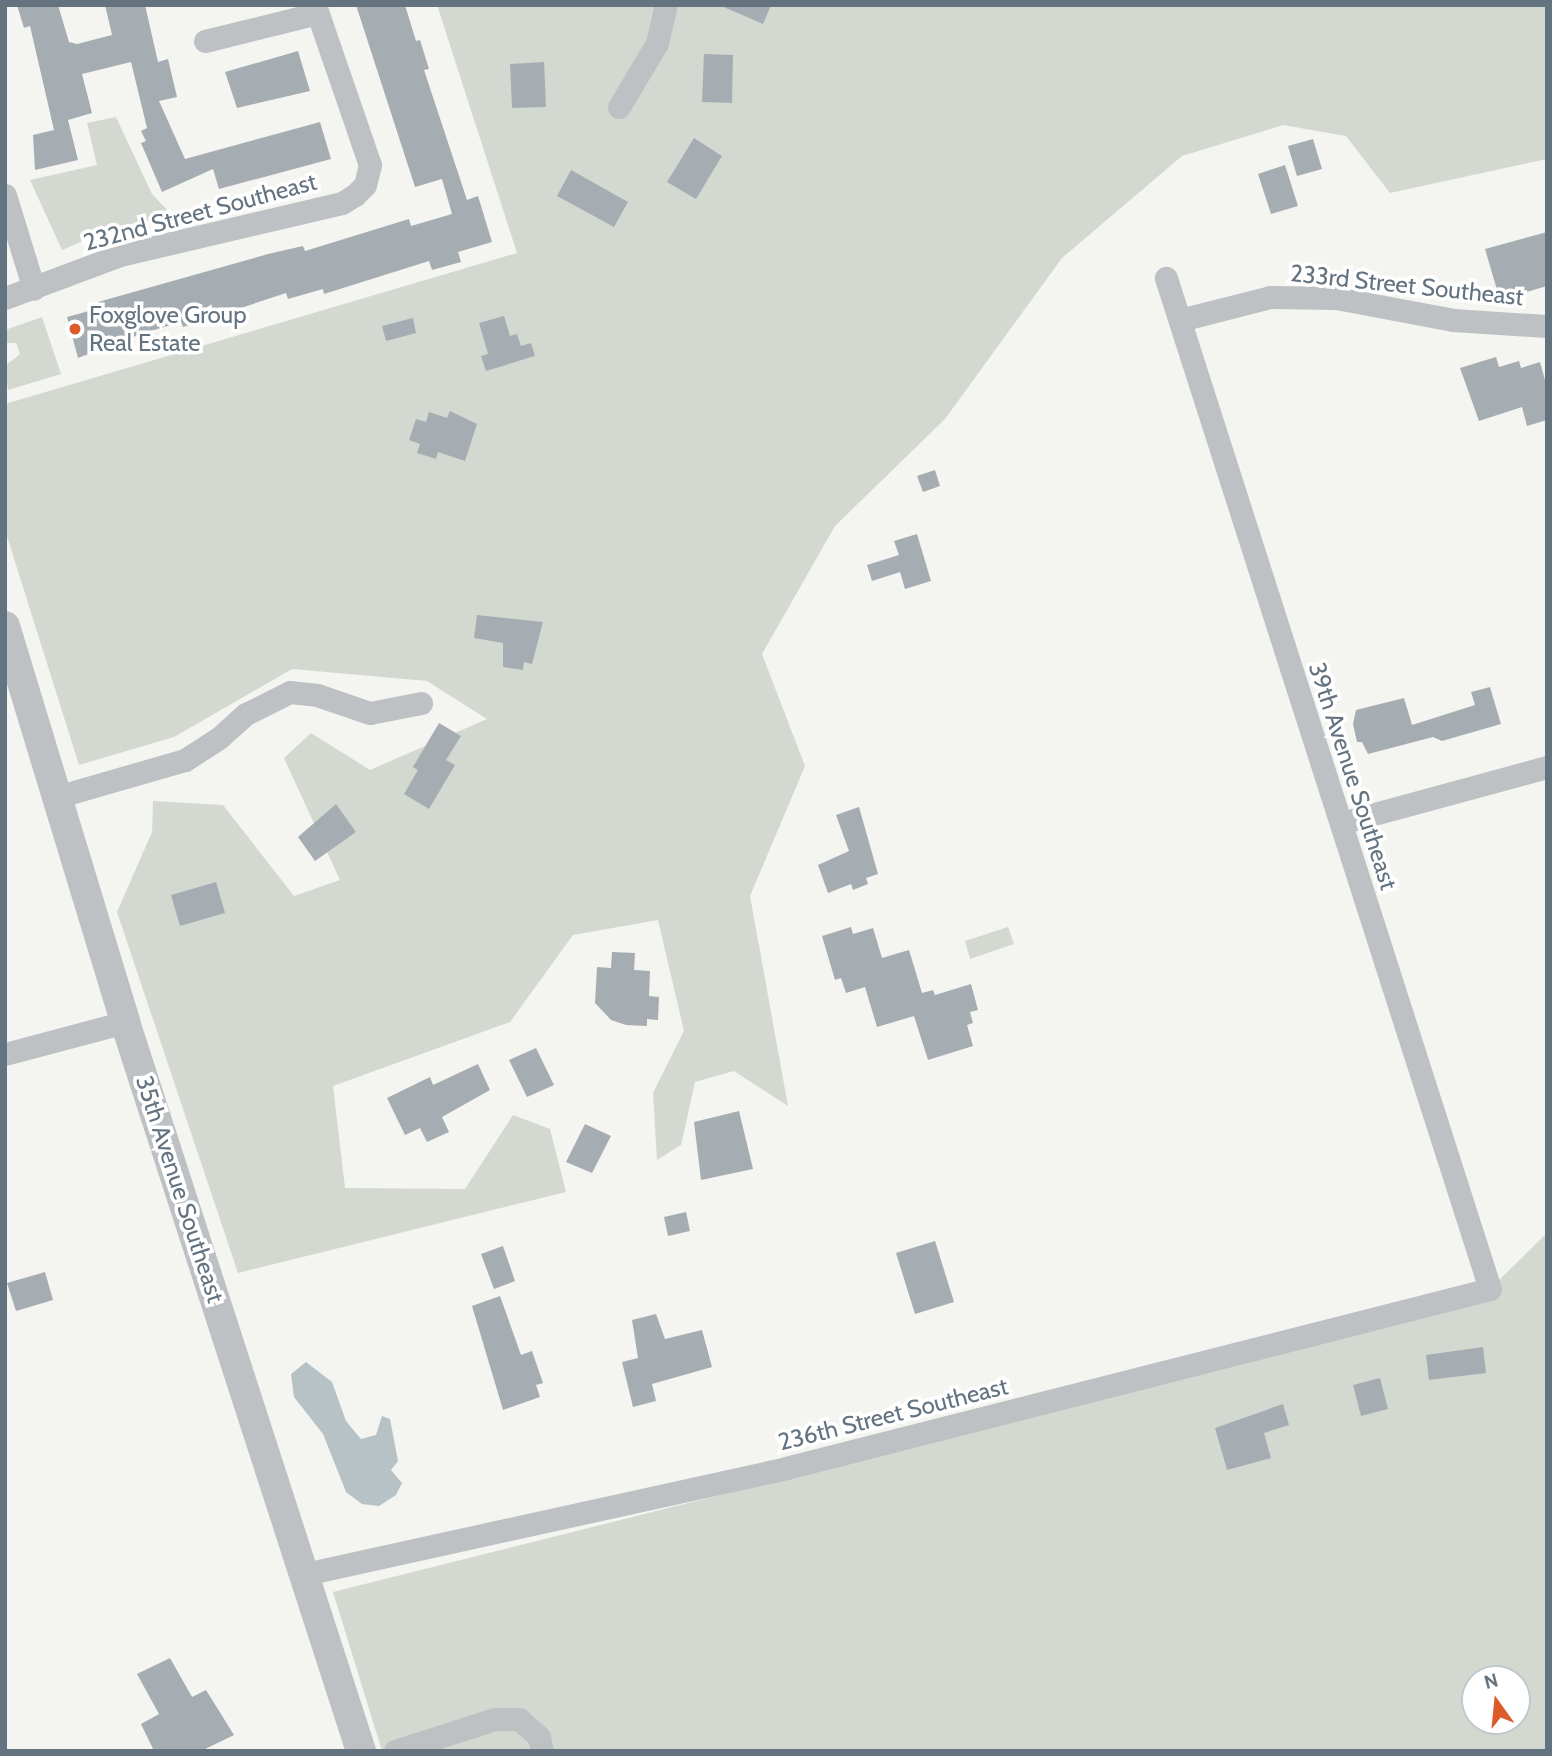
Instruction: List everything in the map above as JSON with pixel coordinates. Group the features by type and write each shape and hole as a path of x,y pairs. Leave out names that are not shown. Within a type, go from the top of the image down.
{"street":[{"path":"619,107 657,43 666,5"},
{"path":"205,41 317,9"},
{"name":"232nd Street Southeast","path":"5,298 120,255 342,202 365,185 370,165 317,9"},
{"path":"5,195 34,289"},
{"name":"39th Avenue Southeast","path":"1166,278 1490,1289"},
{"name":"233rd Street Southeast","path":"1180,320 1283,297 1336,298 1453,320 1547,326"},
{"name":"35th Avenue Southeast","path":"5,626 60,796 125,1022 361,1751"},
{"path":"60,796 185,760 219,738 246,714 290,692 317,695 370,713 421,703"},
{"path":"1341,823 1547,767"},
{"path":"5,1054 125,1022"},
{"name":"236th Street Southeast","path":"305,1574 786,1468 1490,1289"},
{"path":"395,1751 495,1719 519,1720 538,1737 542,1751"}],"shaded area":[{"path":"437,5 1547,5 1547,159 1390,193 1346,136 1283,125 1182,156 1062,258 945,419 835,526 762,654 805,766 750,896 788,1106 734,1071 695,1082 681,1145 657,1160 653,1093 684,1031 658,920 573,935 510,1022 333,1086 345,1188 465,1189 513,1115 550,1129 566,1192 238,1273 117,912 152,832 153,801 223,805 294,896 340,880 284,758 311,733 370,770 487,719 427,681 292,669 174,737 79,765 5,530 5,404 517,253"},
{"path":"116,117 152,194 173,216 115,227 62,250 30,180 97,165 87,123"},
{"path":"42,317 61,374 8,390 5,366 20,354 16,343 5,343 5,330"},
{"path":"1008,927 1014,944 970,959 965,941"},
{"path":"1547,1233 1547,1751 382,1751 333,1592 788,1478 1490,1289"},
{"path":"306,1362 332,1382 346,1421 361,1439 376,1435 382,1416 390,1419 398,1461 391,1470 402,1483 396,1495 379,1506 362,1504 346,1492 323,1434 294,1397 291,1374"}],"building":[{"path":"17,5 58,5 69,42 77,44 112,35 105,5 145,5 158,62 168,59 177,97 159,101 185,159 320,122 331,159 219,189 213,169 162,192 141,143 146,141 141,131 147,128 131,62 82,74 92,113 68,120 78,160 35,170 33,135 54,130 30,26 24,28"},
{"path":"356,5 405,5 416,41 420,40 429,69 424,70 467,200 478,196 492,242 458,252 461,262 432,270 429,261 324,294 323,289 288,299 286,293 183,327 181,322 141,334 78,358 67,317 100,308 98,302 268,254 303,246 305,251 409,219 411,226 452,214 442,179 415,187"},
{"path":"719,5 771,5 763,24"},
{"path":"298,51 310,91 237,108 225,72"},
{"path":"704,54 733,55 732,103 702,102"},
{"path":"544,62 546,107 512,108 510,64"},
{"path":"694,138 722,156 696,199 667,182"},
{"path":"1313,139 1322,169 1297,176 1288,146"},
{"path":"1285,165 1298,206 1271,214 1258,174"},
{"path":"571,170 628,202 614,227 557,196"},
{"path":"1547,232 1547,286 1500,300 1485,249"},
{"path":"504,316 510,336 517,334 521,346 531,343 535,356 486,371 481,356 488,354 479,323"},
{"path":"413,318 416,333 386,341 382,326"},
{"path":"1496,357 1499,367 1519,361 1521,368 1540,362 1547,387 1547,420 1527,426 1522,407 1479,421 1460,368"},
{"path":"450,411 477,424 465,461 438,452 436,459 417,453 420,444 409,440 416,419 426,422 429,412 447,418"},
{"path":"935,470 940,486 923,492 917,476"},
{"path":"917,534 931,581 905,589 900,572 872,581 867,565 899,555 894,541"},
{"path":"477,615 543,622 532,664 524,662 523,670 503,667 503,643 474,638"},
{"path":"1490,687 1501,724 1442,741 1433,737 1368,754 1362,742 1357,742 1353,724 1356,710 1404,698 1412,725 1475,705 1471,692"},
{"path":"439,723 461,736 446,760 455,765 429,809 404,794 418,770 413,767"},
{"path":"336,804 356,832 315,861 298,837"},
{"path":"859,807 878,874 866,878 868,884 853,890 851,884 828,893 818,865 849,851 836,815"},
{"path":"216,882 225,913 180,926 171,895"},
{"path":"851,927 853,934 873,928 882,958 909,950 922,993 933,990 935,995 971,984 978,1010 970,1012 973,1023 967,1025 973,1046 928,1060 914,1016 877,1027 865,987 846,993 841,978 835,980 822,936"},
{"path":"612,952 635,953 634,970 650,971 649,996 659,997 658,1020 647,1019 647,1026 626,1025 611,1020 595,1003 597,967 611,968"},
{"path":"536,1048 554,1085 527,1097 509,1060"},
{"path":"478,1064 490,1090 442,1117 449,1132 427,1142 420,1128 405,1135 387,1098 430,1077 433,1085"},
{"path":"739,1111 753,1169 701,1180 694,1122"},
{"path":"585,1124 611,1136 592,1173 566,1162"},
{"path":"686,1212 690,1231 668,1236 664,1217"},
{"path":"935,1241 954,1302 915,1314 896,1253"},
{"path":"503,1246 515,1281 494,1289 481,1254"},
{"path":"45,1272 53,1300 16,1311 7,1283"},
{"path":"500,1296 521,1355 532,1351 543,1383 536,1385 540,1397 503,1410 472,1306"},
{"path":"656,1314 665,1339 702,1330 712,1367 652,1384 656,1401 633,1407 622,1362 638,1358 632,1320"},
{"path":"1483,1347 1486,1373 1429,1380 1426,1355"},
{"path":"1380,1378 1388,1409 1361,1416 1353,1385"},
{"path":"1283,1404 1289,1425 1264,1433 1271,1458 1227,1470 1215,1428"},
{"path":"170,1658 192,1697 206,1690 234,1735 201,1751 154,1751 141,1724 159,1714 137,1674"}],"place":[{"name":"Foxglove Group Real Estate","path":"75,329"}]}
